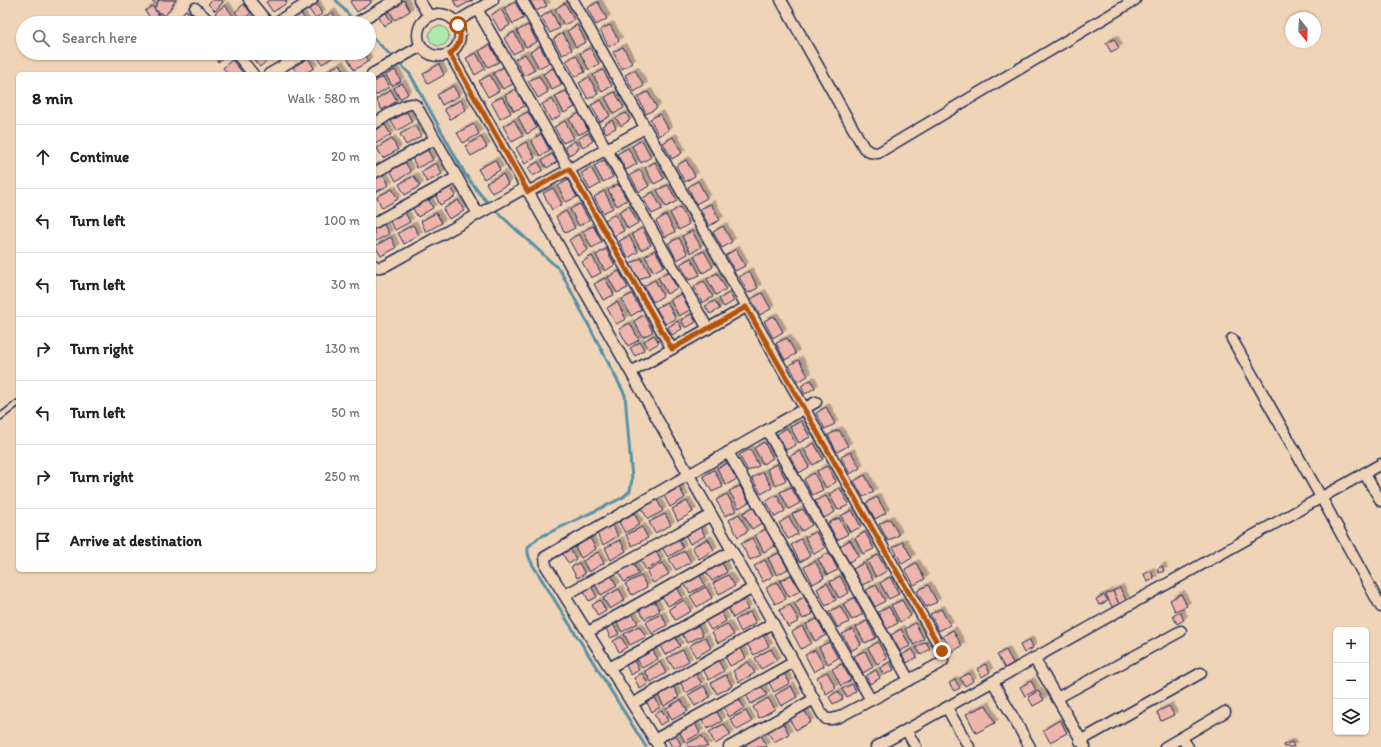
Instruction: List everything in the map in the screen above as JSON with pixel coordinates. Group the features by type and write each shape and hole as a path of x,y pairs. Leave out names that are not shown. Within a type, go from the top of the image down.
{"street":[{"path":"249,0 262,16"},
{"path":"286,16 312,0"},
{"path":"368,16 396,0"},
{"path":"419,0 428,16"},
{"path":"456,22 493,0"},
{"path":"522,0 708,329"},
{"path":"450,54 773,623 814,699 826,719 839,717 939,664 943,661 942,651 803,409 573,0"},
{"path":"781,0 864,148 870,152 878,153 1135,0"},
{"path":"195,8 204,16"},
{"path":"477,9 672,349"},
{"path":"442,14 448,15 456,22 461,38 455,50 450,54 435,56 428,54 418,42 417,35 419,27 428,16 442,14"},
{"path":"376,72 421,46"},
{"path":"242,60 251,72"},
{"path":"273,72 291,60"},
{"path":"376,123 404,106 414,104 478,214"},
{"path":"376,267 387,265 496,204 569,169 645,128"},
{"path":"376,172 435,139"},
{"path":"376,222 457,177"},
{"path":"630,372 746,307"},
{"path":"1232,339 1381,607"},
{"path":"794,662 657,744 546,566 545,557 816,402"},
{"path":"767,430 909,680"},
{"path":"728,452 871,700"},
{"path":"876,747 1381,464"},
{"path":"1364,473 1381,501"},
{"path":"565,595 711,515"},
{"path":"588,632 732,551"},
{"path":"609,668 753,588"},
{"path":"632,704 773,623"},
{"path":"1057,698 1181,631"},
{"path":"1034,658 1083,744 1201,673"},
{"path":"993,682 1030,747"},
{"path":"729,747 814,699"},
{"path":"947,708 969,747"},
{"path":"1165,747 1225,712"},
{"path":"906,730 916,747"},
{"path":"1182,738 1188,747"}],"lane":[{"path":"0,417 16,405"}],"green space":[{"path":"439,26 446,29 449,36 446,43 439,46 432,43 429,36 432,29"}],"building":[{"path":"151,0 159,0 157,4"},
{"path":"159,0 176,0 165,16 154,9"},
{"path":"212,0 220,0 223,2 215,11 208,4"},
{"path":"270,0 285,0 287,3 273,12 266,2"},
{"path":"353,0 370,0 371,3 357,12 350,2"},
{"path":"404,0 410,11 395,20 389,10"},
{"path":"453,0 473,0 458,8"},
{"path":"530,0 543,0 547,6 536,11"},
{"path":"515,2 524,18 513,24 504,8"},
{"path":"598,2 607,19 596,25 587,8"},
{"path":"316,3 322,14 314,16 308,8"},
{"path":"565,3 574,20 564,25 555,9"},
{"path":"244,4 251,13 247,16 238,16 235,12"},
{"path":"225,5 233,16 217,16 215,13"},
{"path":"152,6 160,16 149,16 145,11"},
{"path":"501,9 510,25 500,31 491,15"},
{"path":"185,10 195,16 181,16"},
{"path":"551,11 560,28 550,33 541,17"},
{"path":"332,12 334,16 326,16"},
{"path":"385,12 392,22 384,26 378,16"},
{"path":"301,13 303,16 296,16"},
{"path":"528,25 537,42 526,47 517,31"},
{"path":"577,25 586,42 576,47 567,31"},
{"path":"610,25 619,41 609,47 600,30"},
{"path":"514,32 523,49 513,54 504,38"},
{"path":"563,33 572,50 562,55 553,39"},
{"path":"1114,39 1119,48 1111,52 1106,43"},
{"path":"490,45 499,62 488,67 479,51"},
{"path":"540,46 549,63 539,68 530,52"},
{"path":"623,47 632,63 622,69 613,52"},
{"path":"590,48 599,64 589,70 580,53"},
{"path":"476,53 485,69 475,75 466,58"},
{"path":"525,54 535,70 524,76 515,59"},
{"path":"576,55 585,72 575,77 566,61"},
{"path":"232,60 242,72 226,72 223,68"},
{"path":"254,60 268,60 260,67"},
{"path":"305,60 309,60 314,68 307,72 297,72 293,67"},
{"path":"320,60 329,60 322,64"},
{"path":"349,60 368,60 369,61 354,70"},
{"path":"340,64 345,72 325,72"},
{"path":"439,64 444,75 428,84 423,74"},
{"path":"504,67 513,84 503,89 493,73"},
{"path":"553,68 562,85 552,90 543,74"},
{"path":"395,70 401,81 392,86 386,75"},
{"path":"603,70 612,86 602,92 593,75"},
{"path":"635,70 644,86 634,92 625,75"},
{"path":"490,75 499,91 488,97 479,81"},
{"path":"539,76 548,92 538,98 528,81"},
{"path":"383,77 389,87 376,95 376,81"},
{"path":"589,77 598,94 588,99 579,83"},
{"path":"402,83 408,94 400,99 394,88"},
{"path":"453,86 459,96 442,105 437,95"},
{"path":"516,89 525,106 514,111 505,95"},
{"path":"391,90 397,101 382,110 376,99"},
{"path":"566,91 575,107 564,113 555,96"},
{"path":"615,92 624,108 614,114 605,97"},
{"path":"648,92 657,108 646,114 638,97"},
{"path":"502,97 511,113 500,119 491,102"},
{"path":"552,99 561,115 551,121 542,104"},
{"path":"461,100 466,110 450,119 444,109"},
{"path":"601,100 610,116 600,122 591,105"},
{"path":"407,112 412,122 397,131 391,121"},
{"path":"528,112 537,128 527,134 518,117"},
{"path":"579,113 588,130 578,135 569,119"},
{"path":"626,113 630,120 621,126 616,118"},
{"path":"660,114 669,130 659,136 650,119"},
{"path":"514,120 523,136 512,142 503,126"},
{"path":"612,120 616,128 606,133 602,126"},
{"path":"565,121 574,138 563,143 554,127"},
{"path":"474,124 479,134 463,143 457,133"},
{"path":"385,125 391,135 376,143 376,130"},
{"path":"415,126 421,136 406,145 400,134"},
{"path":"588,133 593,141 583,147 578,139"},
{"path":"541,134 550,151 540,156 531,140"},
{"path":"481,137 487,147 471,156 465,146"},
{"path":"673,137 682,153 672,159 663,143"},
{"path":"392,139 398,150 383,158 377,148"},
{"path":"642,140 651,157 641,163 632,146"},
{"path":"575,141 579,149 569,155 565,147"},
{"path":"526,142 535,158 525,164 516,148"},
{"path":"628,148 637,164 626,170 617,154"},
{"path":"427,149 433,160 417,168 412,158"},
{"path":"552,154 557,162 547,168 542,160"},
{"path":"495,160 500,170 484,179 478,169"},
{"path":"604,160 613,177 603,182 594,166"},
{"path":"686,160 695,176 685,182 676,166"},
{"path":"405,162 411,172 396,181 390,170"},
{"path":"538,162 543,170 533,176 528,168"},
{"path":"655,162 664,179 654,184 645,168"},
{"path":"436,163 442,174 427,182 421,172"},
{"path":"591,168 600,184 590,190 581,173"},
{"path":"640,170 649,186 639,192 630,175"},
{"path":"383,174 389,185 376,192 376,178"},
{"path":"503,174 508,184 492,193 486,183"},
{"path":"414,176 420,186 405,195 399,184"},
{"path":"568,180 577,197 566,202 558,186"},
{"path":"698,181 707,198 696,204 688,187"},
{"path":"618,184 627,200 617,206 608,190"},
{"path":"668,185 677,201 666,207 657,190"},
{"path":"450,186 456,196 440,205 435,194"},
{"path":"553,188 562,204 552,210 543,193"},
{"path":"392,189 398,199 382,208 377,197"},
{"path":"604,191 613,208 603,213 594,197"},
{"path":"653,192 662,209 652,214 643,198"},
{"path":"428,198 433,208 418,217 412,207"},
{"path":"458,200 464,211 449,219 443,209"},
{"path":"580,204 589,220 579,226 570,209"},
{"path":"711,204 720,220 709,226 700,209"},
{"path":"629,206 638,223 628,229 619,212"},
{"path":"680,207 689,224 679,230 670,213"},
{"path":"566,211 575,228 565,233 556,217"},
{"path":"405,212 410,222 395,230 389,220"},
{"path":"436,213 442,223 426,232 421,221"},
{"path":"615,214 624,231 614,236 605,220"},
{"path":"666,215 675,232 665,237 656,221"},
{"path":"383,223 389,234 376,241 376,227"},
{"path":"413,225 419,235 404,244 398,233"},
{"path":"593,226 602,242 592,248 583,231"},
{"path":"723,226 732,242 722,248 713,232"},
{"path":"642,228 651,245 641,250 632,234"},
{"path":"692,231 701,247 691,253 682,236"},
{"path":"579,234 588,250 578,256 569,240"},
{"path":"629,236 638,252 628,258 619,241"},
{"path":"391,237 396,248 381,256 376,245"},
{"path":"679,238 688,254 677,260 668,243"},
{"path":"606,249 615,265 605,271 596,255"},
{"path":"736,249 745,266 735,271 726,255"},
{"path":"655,250 664,266 654,272 645,256"},
{"path":"704,251 713,267 703,273 694,256"},
{"path":"592,256 601,273 591,278 582,262"},
{"path":"641,258 650,274 639,280 630,264"},
{"path":"691,258 700,275 689,280 680,264"},
{"path":"619,271 628,288 617,293 608,277"},
{"path":"749,271 758,288 748,293 739,277"},
{"path":"668,272 677,288 667,294 658,277"},
{"path":"717,273 726,289 716,295 707,279"},
{"path":"605,278 614,295 603,300 594,284"},
{"path":"655,280 663,296 653,302 644,286"},
{"path":"704,281 713,297 702,303 694,286"},
{"path":"729,293 734,301 724,307 719,299"},
{"path":"762,293 771,309 760,315 751,299"},
{"path":"632,294 641,310 631,316 622,299"},
{"path":"681,294 690,310 679,316 670,300"},
{"path":"715,301 720,309 710,314 705,306"},
{"path":"617,302 626,319 616,324 607,308"},
{"path":"667,302 676,319 665,324 656,308"},
{"path":"691,314 696,322 686,328 681,320"},
{"path":"644,315 653,332 643,337 634,321"},
{"path":"774,316 783,332 773,338 764,321"},
{"path":"678,321 682,329 672,335 668,327"},
{"path":"630,323 639,340 628,346 619,329"},
{"path":"654,335 659,343 649,349 644,341"},
{"path":"787,338 796,354 785,360 776,343"},
{"path":"640,342 644,350 635,356 630,348"},
{"path":"799,360 808,376 798,382 789,365"},
{"path":"811,380 815,388 805,394 801,386"},
{"path":"826,407 835,424 825,429 816,413"},
{"path":"801,421 810,437 799,443 790,427"},
{"path":"787,428 796,445 786,450 777,434"},
{"path":"839,430 848,446 837,452 828,435"},
{"path":"764,442 773,458 763,464 754,448"},
{"path":"814,443 823,459 813,465 804,449"},
{"path":"750,449 759,466 748,471 739,455"},
{"path":"800,451 809,467 799,473 790,456"},
{"path":"851,452 860,468 850,474 841,457"},
{"path":"728,463 737,479 726,485 717,468"},
{"path":"777,464 786,480 776,486 767,469"},
{"path":"827,466 836,482 826,488 817,471"},
{"path":"714,470 723,487 712,492 703,476"},
{"path":"763,472 772,488 761,494 752,478"},
{"path":"814,473 823,490 812,495 804,479"},
{"path":"865,475 874,492 863,497 854,481"},
{"path":"740,486 749,502 739,508 729,491"},
{"path":"679,487 685,498 670,507 664,496"},
{"path":"791,487 800,503 789,509 780,492"},
{"path":"840,488 849,505 838,510 829,494"},
{"path":"727,494 736,511 725,516 716,500"},
{"path":"777,495 785,511 775,517 766,501"},
{"path":"826,496 835,512 824,518 815,501"},
{"path":"877,497 886,513 875,519 866,503"},
{"path":"657,500 663,511 648,519 641,508"},
{"path":"687,501 693,512 678,521 672,509"},
{"path":"753,507 762,523 752,529 743,513"},
{"path":"803,509 812,525 802,531 792,514"},
{"path":"852,510 861,527 850,532 841,516"},
{"path":"634,513 640,524 625,533 619,522"},
{"path":"665,514 671,525 655,533 649,522"},
{"path":"739,514 748,531 738,537 729,520"},
{"path":"789,517 798,534 788,539 779,523"},
{"path":"839,518 848,534 837,540 828,523"},
{"path":"890,519 899,535 888,541 879,524"},
{"path":"699,524 705,536 690,544 684,533"},
{"path":"612,525 618,536 603,545 597,534"},
{"path":"642,527 648,538 632,546 626,535"},
{"path":"766,529 775,546 764,552 755,535"},
{"path":"816,532 825,548 814,554 805,537"},
{"path":"865,532 874,549 863,554 855,538"},
{"path":"677,537 683,548 668,557 661,546"},
{"path":"590,538 596,549 581,558 575,547"},
{"path":"752,538 761,555 750,560 741,544"},
{"path":"708,539 714,550 699,559 692,547"},
{"path":"801,539 810,556 800,562 791,545"},
{"path":"620,540 626,551 611,560 605,548"},
{"path":"850,540 859,556 849,562 840,546"},
{"path":"903,542 912,558 902,564 893,547"},
{"path":"570,549 576,559 569,564 562,553"},
{"path":"655,550 661,561 646,570 639,558"},
{"path":"685,551 691,562 676,570 669,559"},
{"path":"598,552 604,563 589,572 583,561"},
{"path":"779,553 788,569 777,575 768,558"},
{"path":"829,553 838,570 827,575 818,559"},
{"path":"878,555 887,571 876,577 867,561"},
{"path":"765,560 773,576 763,582 754,566"},
{"path":"721,561 727,572 712,581 705,570"},
{"path":"815,561 824,578 813,584 804,567"},
{"path":"579,563 585,574 577,578 571,567"},
{"path":"633,563 639,574 624,582 618,571"},
{"path":"662,563 669,574 653,583 647,572"},
{"path":"864,563 873,580 862,585 853,569"},
{"path":"916,563 925,579 914,585 905,569"},
{"path":"1162,566 1164,571 1159,573 1157,569"},
{"path":"1151,571 1154,579 1147,582 1144,574"},
{"path":"699,574 705,585 690,593 683,582"},
{"path":"611,575 617,586 601,595 595,584"},
{"path":"728,575 735,586 719,594 713,583"},
{"path":"791,575 800,591 789,597 780,581"},
{"path":"641,576 647,587 632,595 625,584"},
{"path":"840,576 849,593 839,598 830,582"},
{"path":"890,577 899,594 889,599 880,583"},
{"path":"777,582 786,599 775,604 766,588"},
{"path":"827,583 836,600 826,606 817,589"},
{"path":"876,585 885,601 875,607 866,590"},
{"path":"928,585 937,602 926,607 917,591"},
{"path":"591,586 597,597 589,601 583,590"},
{"path":"677,587 683,598 668,606 661,595"},
{"path":"706,587 712,598 697,607 690,596"},
{"path":"1120,588 1126,600 1119,604 1113,591"},
{"path":"619,589 625,600 610,609 603,598"},
{"path":"1113,591 1119,604 1112,607 1106,594"},
{"path":"1181,594 1187,606 1175,611 1170,600"},
{"path":"1104,595 1108,601 1099,605 1096,599"},
{"path":"804,597 813,614 803,619 794,603"},
{"path":"742,598 748,609 733,618 727,606"},
{"path":"854,598 863,614 852,620 843,604"},
{"path":"600,600 606,611 598,616 592,605"},
{"path":"654,600 660,611 645,619 638,608"},
{"path":"684,600 691,611 675,620 669,609"},
{"path":"902,600 911,616 900,622 891,605"},
{"path":"790,605 799,621 788,627 779,610"},
{"path":"840,606 849,622 838,628 829,612"},
{"path":"889,607 898,623 887,629 878,612"},
{"path":"941,609 950,625 939,631 930,614"},
{"path":"720,610 726,621 711,630 704,619"},
{"path":"631,612 638,623 622,632 616,621"},
{"path":"750,612 756,623 741,632 735,620"},
{"path":"1180,612 1184,620 1177,624 1173,616"},
{"path":"661,614 667,625 652,634 646,622"},
{"path":"817,619 826,635 815,641 806,624"},
{"path":"867,621 876,638 865,643 856,627"},
{"path":"612,623 619,634 611,638 605,627"},
{"path":"697,623 703,635 687,643 681,632"},
{"path":"915,623 924,639 914,645 905,629"},
{"path":"727,624 734,635 718,643 712,632"},
{"path":"639,626 646,637 630,645 624,634"},
{"path":"802,626 811,643 801,649 792,632"},
{"path":"853,629 861,645 851,651 842,634"},
{"path":"901,629 910,646 900,651 891,635"},
{"path":"953,630 962,646 952,652 943,636"},
{"path":"674,635 680,646 665,655 659,644"},
{"path":"763,635 769,646 754,655 747,644"},
{"path":"621,637 627,647 619,652 613,641"},
{"path":"705,637 711,648 696,657 689,646"},
{"path":"1030,640 1033,648 1024,653 1020,645"},
{"path":"829,642 838,658 828,664 819,647"},
{"path":"878,642 887,659 877,664 868,648"},
{"path":"926,642 930,649 921,655 916,647"},
{"path":"740,647 746,658 730,666 724,655"},
{"path":"651,648 658,659 642,668 636,657"},
{"path":"771,649 777,660 761,669 755,658"},
{"path":"912,649 917,657 907,663 902,655"},
{"path":"683,650 689,661 674,669 667,658"},
{"path":"815,650 824,666 814,672 805,655"},
{"path":"1006,650 1014,665 1006,670 997,655"},
{"path":"865,651 873,667 863,673 854,656"},
{"path":"633,659 639,670 631,675 625,664"},
{"path":"718,660 724,671 709,680 702,668"},
{"path":"660,662 666,673 651,682 645,671"},
{"path":"748,662 755,673 739,682 733,671"},
{"path":"890,662 894,670 884,675 880,668"},
{"path":"842,664 851,680 841,686 832,669"},
{"path":"985,664 990,672 982,677 977,669"},
{"path":"876,670 880,678 870,684 866,676"},
{"path":"783,672 790,683 774,692 768,681"},
{"path":"827,672 836,688 826,694 817,677"},
{"path":"642,673 648,684 640,689 634,678"},
{"path":"695,673 702,684 686,693 680,682"},
{"path":"969,673 973,681 965,686 960,678"},
{"path":"726,675 732,686 717,694 711,683"},
{"path":"955,680 960,688 954,691 949,683"},
{"path":"1031,681 1036,690 1025,696 1020,687"},
{"path":"760,684 767,695 751,704 745,693"},
{"path":"852,684 856,691 847,697 842,689"},
{"path":"673,686 679,697 664,706 658,695"},
{"path":"704,686 710,697 695,706 688,695"},
{"path":"791,686 797,697 781,706 775,695"},
{"path":"838,691 843,699 833,704 829,697"},
{"path":"1038,691 1044,700 1033,706 1028,697"},
{"path":"654,696 660,707 652,712 646,701"},
{"path":"738,697 744,708 729,717 723,705"},
{"path":"768,698 775,709 759,718 753,707"},
{"path":"681,700 688,711 672,720 666,708"},
{"path":"986,705 995,723 976,733 966,714"},
{"path":"1169,706 1174,715 1161,721 1157,712"},
{"path":"662,710 668,721 660,725 654,714"},
{"path":"716,710 722,721 707,729 701,718"},
{"path":"746,711 752,722 737,730 730,719"},
{"path":"805,711 811,722 796,730 789,719"},
{"path":"1060,720 1067,733 1050,742 1043,730"},
{"path":"694,722 700,733 685,742 679,731"},
{"path":"783,723 789,734 774,742 767,731"},
{"path":"724,724 731,735 715,744 709,732"},
{"path":"675,734 681,745 672,747 667,738"},
{"path":"761,735 767,747 747,747 745,744"},
{"path":"702,736 708,747 688,747 686,744"},
{"path":"1292,742 1294,747 1284,747 1283,745"}],"waterway":[{"path":"336,0 350,16"},
{"path":"376,41 410,74 465,174 480,194 496,211 560,270 625,395 632,479 630,491 622,498 538,538 528,547 528,553 534,567 646,747"}],"route":[{"path":"458,25 461,38 455,50 450,54 528,192 569,169 672,349 746,307 942,651"}]}
